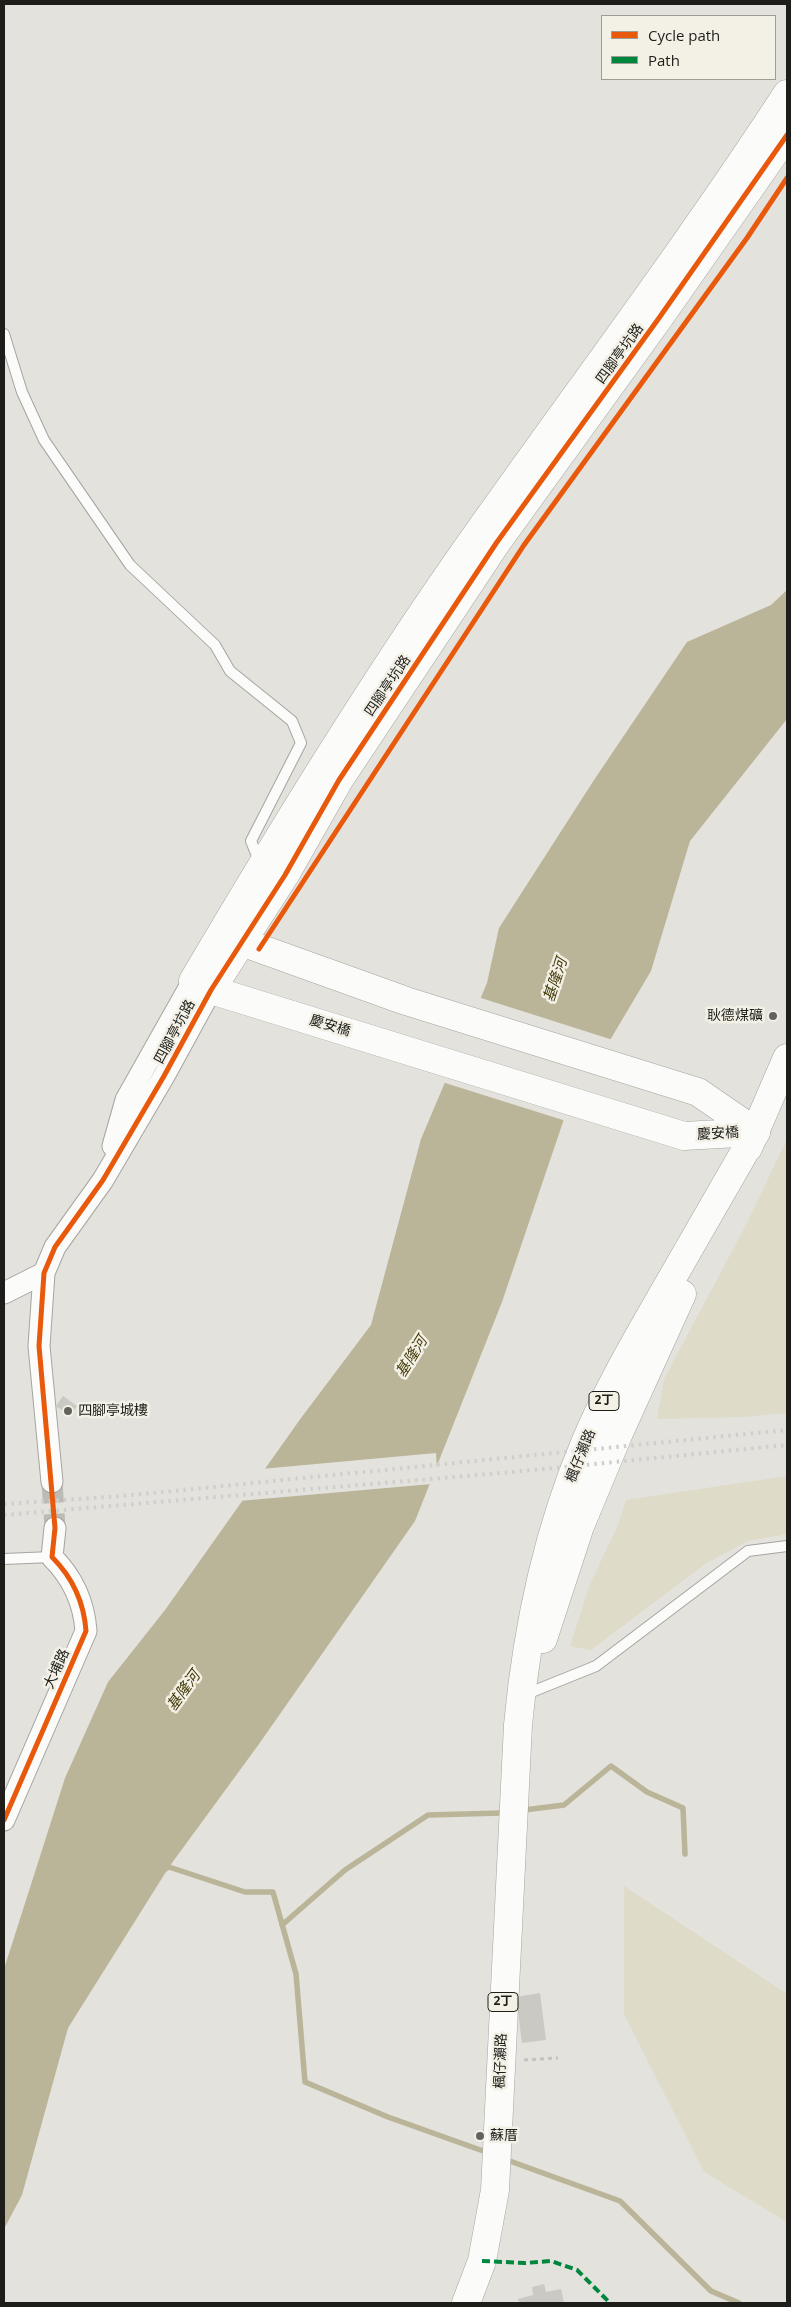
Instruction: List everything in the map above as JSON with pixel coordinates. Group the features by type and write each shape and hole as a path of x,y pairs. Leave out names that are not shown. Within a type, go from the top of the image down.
{"street":[{"name":"四腳亭坑路","path":"44,1273 55,1247 103,1180 164,1076 202,986 230,938 261,866 346,730 455,566 654,287 787,94"},
{"name":"四腳亭坑路","path":"230,938 285,875 339,780 496,542 665,310 787,135"},
{"name":"慶安橋","path":"230,938 406,1001 698,1092 756,1132"},
{"name":"慶安橋","path":"202,986 684,1136 756,1132"},
{"name":"楓仔瀨路","path":"466,2303 482,2261 495,2190 507,1912 521,1696 548,1626 580,1526 618,1434 756,1132 787,1058"},
{"path":"4,1293 44,1273"},
{"path":"44,1273 39,1346 52,1482"},
{"path":"52,1557 55,1528"},
{"name":"大埔路","path":"4,1820 86,1631 84,1614 77,1592 64,1569 52,1557"}],"lane":[{"path":"4,334 22,392 44,440 130,565 215,646 230,671 292,721 301,743 251,841 261,866"},
{"path":"521,1696 596,1666 748,1551 787,1546"},
{"path":"4,1559 52,1557"}],"path":[{"path":"501,2062 558,2058"}],"shaded area":[{"path":"787,1139 787,1413 743,1417 657,1419 664,1379 747,1223"},
{"path":"787,1476 787,1534 748,1541 705,1564 591,1650 570,1646 590,1584 618,1525 626,1500"},
{"path":"624,1886 787,1994 787,2222 704,2172 624,2014"}],"water":[{"name":"基隆河","path":"787,590 787,719 690,841 651,971 565,1116 502,1302 415,1521 259,1744 169,1867 68,2028 22,2195 4,2229 4,1969 65,1778 108,1682 165,1610 301,1418 371,1325 421,1139 487,983 499,928 594,780 687,642 771,605"}],"pier":[{"path":"478,997 613,1040 566,1121 442,1082"},
{"path":"436,1453 437,1471 432,1484 239,1501 261,1469"}],"building":[{"name":"四腳亭城樓","path":"63,1396 77,1406 70,1416 56,1406"},
{"path":"540,1993 546,2040 522,2043 516,1997"},
{"path":"544,2284 546,2292 561,2289 564,2303 519,2303 518,2299 533,2295 532,2287"}],"waterway":[{"path":"524,1810 564,1805 611,1766 647,1792 683,1808 685,1854"},
{"path":"282,1925 345,1870 428,1815 502,1813"},
{"path":"164,1870 169,1867 245,1892 273,1892 296,1974 305,2082 388,2117 486,2152"},
{"path":"507,2160 620,2201 711,2291 739,2303"}],"tunnel":[{"path":"52,1482 55,1528"}],"railway":[{"path":"4,1504 122,1496 787,1430"},
{"path":"4,1515 513,1472 787,1445"}],"marked path":[{"path":"482,2261 525,2263 551,2261 577,2270 610,2303"}],"cycle path":[{"path":"4,1820 86,1631 83,1610 76,1591 52,1557 55,1528 39,1346 44,1273 55,1247 103,1180 164,1076 211,990 285,875 339,780 497,542 659,318 787,135"},
{"path":"259,949 524,545 747,238 787,178"}],"place":[{"name":"耿德煤礦","path":"773,1016"},
{"name":"四腳亭城樓","path":"68,1411"},
{"name":"蘇厝","path":"480,2136"}]}
